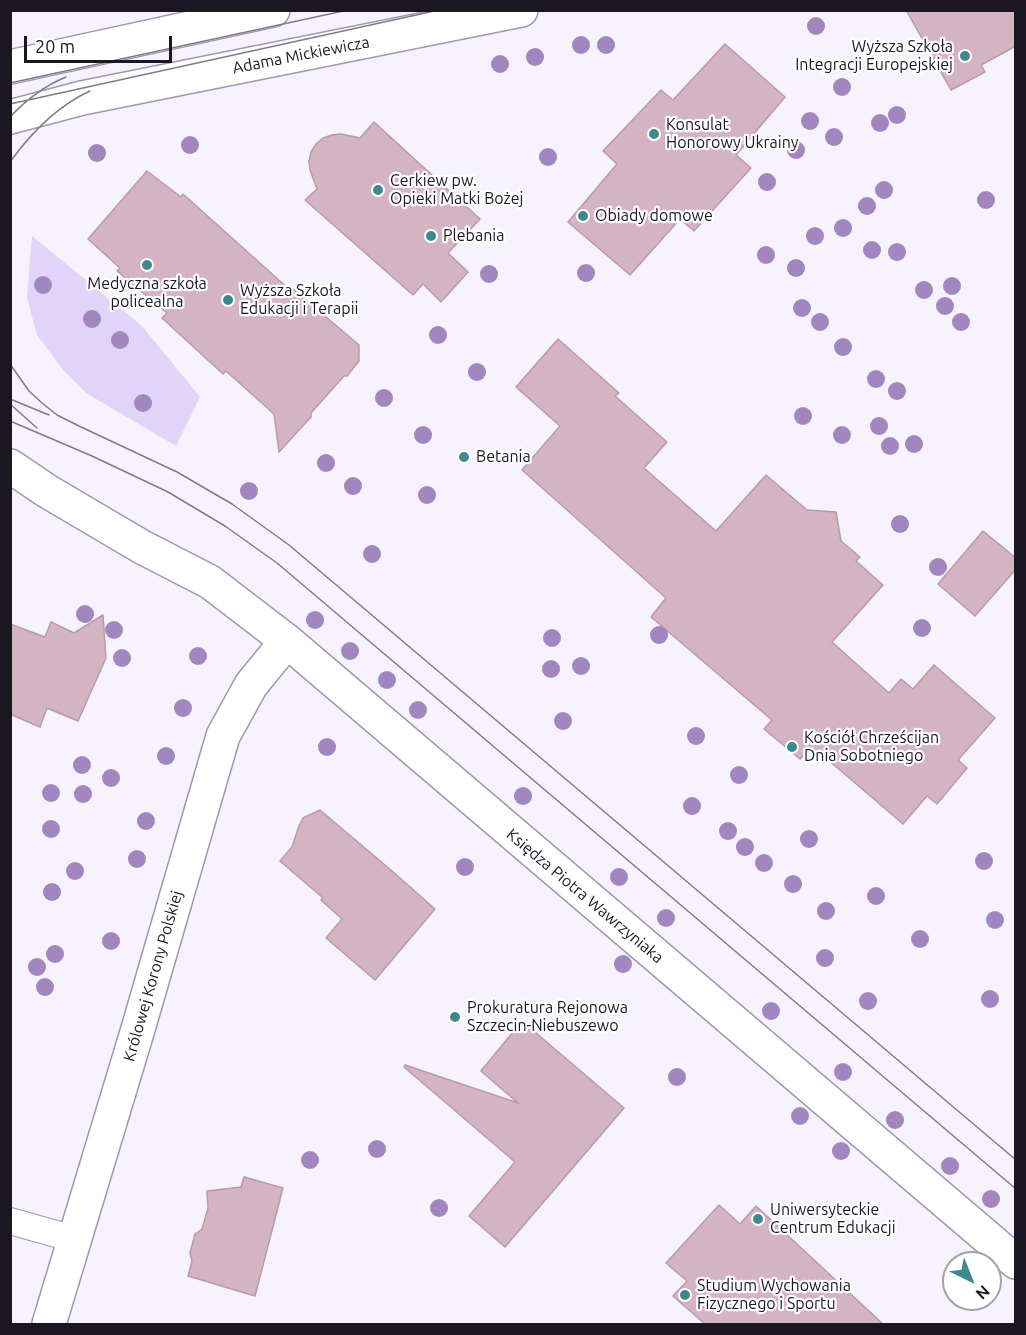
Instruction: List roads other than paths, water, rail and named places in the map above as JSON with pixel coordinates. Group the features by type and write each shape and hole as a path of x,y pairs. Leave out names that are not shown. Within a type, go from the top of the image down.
{"street":[{"path":"10,67 210,17 273,10"},
{"name":"Adama Mickiewicza","path":"10,117 82,98 521,10"},
{"name":"Księdza Piotra Wawrzyniaka","path":"10,466 47,491 142,547 210,582 287,641 1016,1262"},
{"name":"Księdza Piotra Wawrzyniaka","path":"10,493 142,547"},
{"name":"Królowej Korony Polskiej","path":"49,1324 223,736 251,685 287,641"}],"lane":[{"path":"10,1221 74,1239"}],"tram line":[{"path":"10,83 348,10"},
{"path":"10,104 439,10"},
{"path":"10,117 36,94 66,77"},
{"path":"10,162 56,112 90,91"},
{"path":"10,364 29,391 57,415 177,472 232,504 289,545 1016,1160"},
{"path":"10,399 49,415"},
{"path":"10,404 37,428"},
{"path":"10,421 168,492 225,526 277,563 1016,1189"}],"place":[{"name":"Wyższa Szkoła Integracji Europejskiej","path":"965,56"},
{"name":"Konsulat Honorowy Ukrainy","path":"654,134"},
{"name":"Cerkiew pw. Opieki Matki Bożej","path":"378,190"},
{"name":"Obiady domowe","path":"583,216"},
{"name":"Plebania","path":"431,236"},
{"name":"Medyczna szkoła policealna","path":"147,265"},
{"name":"Wyższa Szkoła Edukacji i Terapii","path":"228,300"},
{"name":"Betania","path":"464,457"},
{"name":"Kościół Chrześcijan Dnia Sobotniego","path":"792,747"},
{"name":"Prokuratura Rejonowa Szczecin-Niebuszewo","path":"455,1017"},
{"name":"Uniwersyteckie Centrum Edukacji","path":"758,1219"},
{"name":"Studium Wychowania Fizycznego i Sportu","path":"685,1295"}]}
